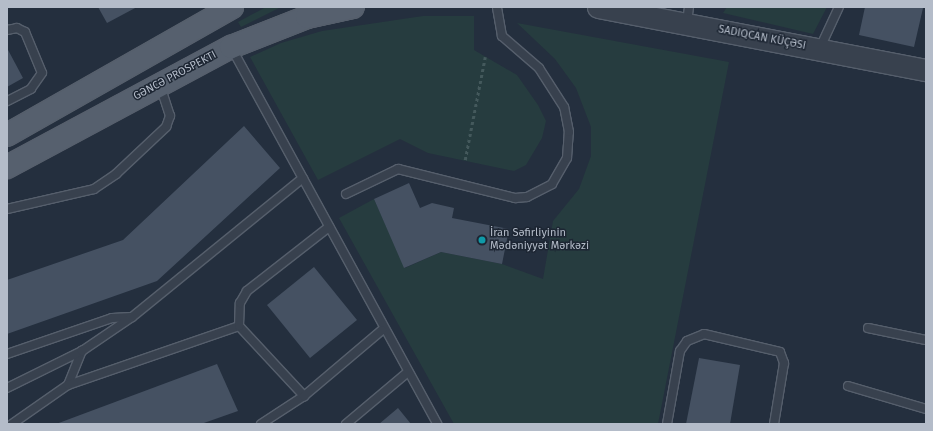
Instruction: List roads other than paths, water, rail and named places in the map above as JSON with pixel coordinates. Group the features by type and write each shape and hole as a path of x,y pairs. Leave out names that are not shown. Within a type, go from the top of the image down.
{"main road":[{"path":"7,135 232,7"},
{"name":"GƏNCƏ PROSPEKTI","path":"7,167 159,83 231,46 307,17 353,7"}],"street":[{"path":"598,7 688,15 819,50 926,70"}],"lane":[{"path":"346,194 398,169 514,198 527,196 552,184 567,158 569,132 564,107 539,68 502,36 497,7"},
{"path":"819,50 839,7"},
{"path":"7,30 17,28 24,32 42,73 30,89 7,101"},
{"path":"231,46 303,178 382,330 408,372 437,424"},
{"path":"7,210 94,189 116,174 166,127 170,116 159,83"},
{"path":"7,388 82,351 132,317 303,178"},
{"path":"304,396 239,326 240,303 247,291 329,227"},
{"path":"7,354 112,318 132,317"},
{"path":"12,424 68,385 239,326"},
{"path":"868,328 926,340"},
{"path":"261,424 304,396 382,330"},
{"path":"667,424 680,351 688,341 704,334 780,352 784,363 774,424"},
{"path":"68,385 82,351"},
{"path":"346,424 408,372"},
{"path":"848,386 926,409"}],"place":[{"name":"İran Səfirliyinin Mədəniyyət Mərkəzi","path":"482,240"}]}
